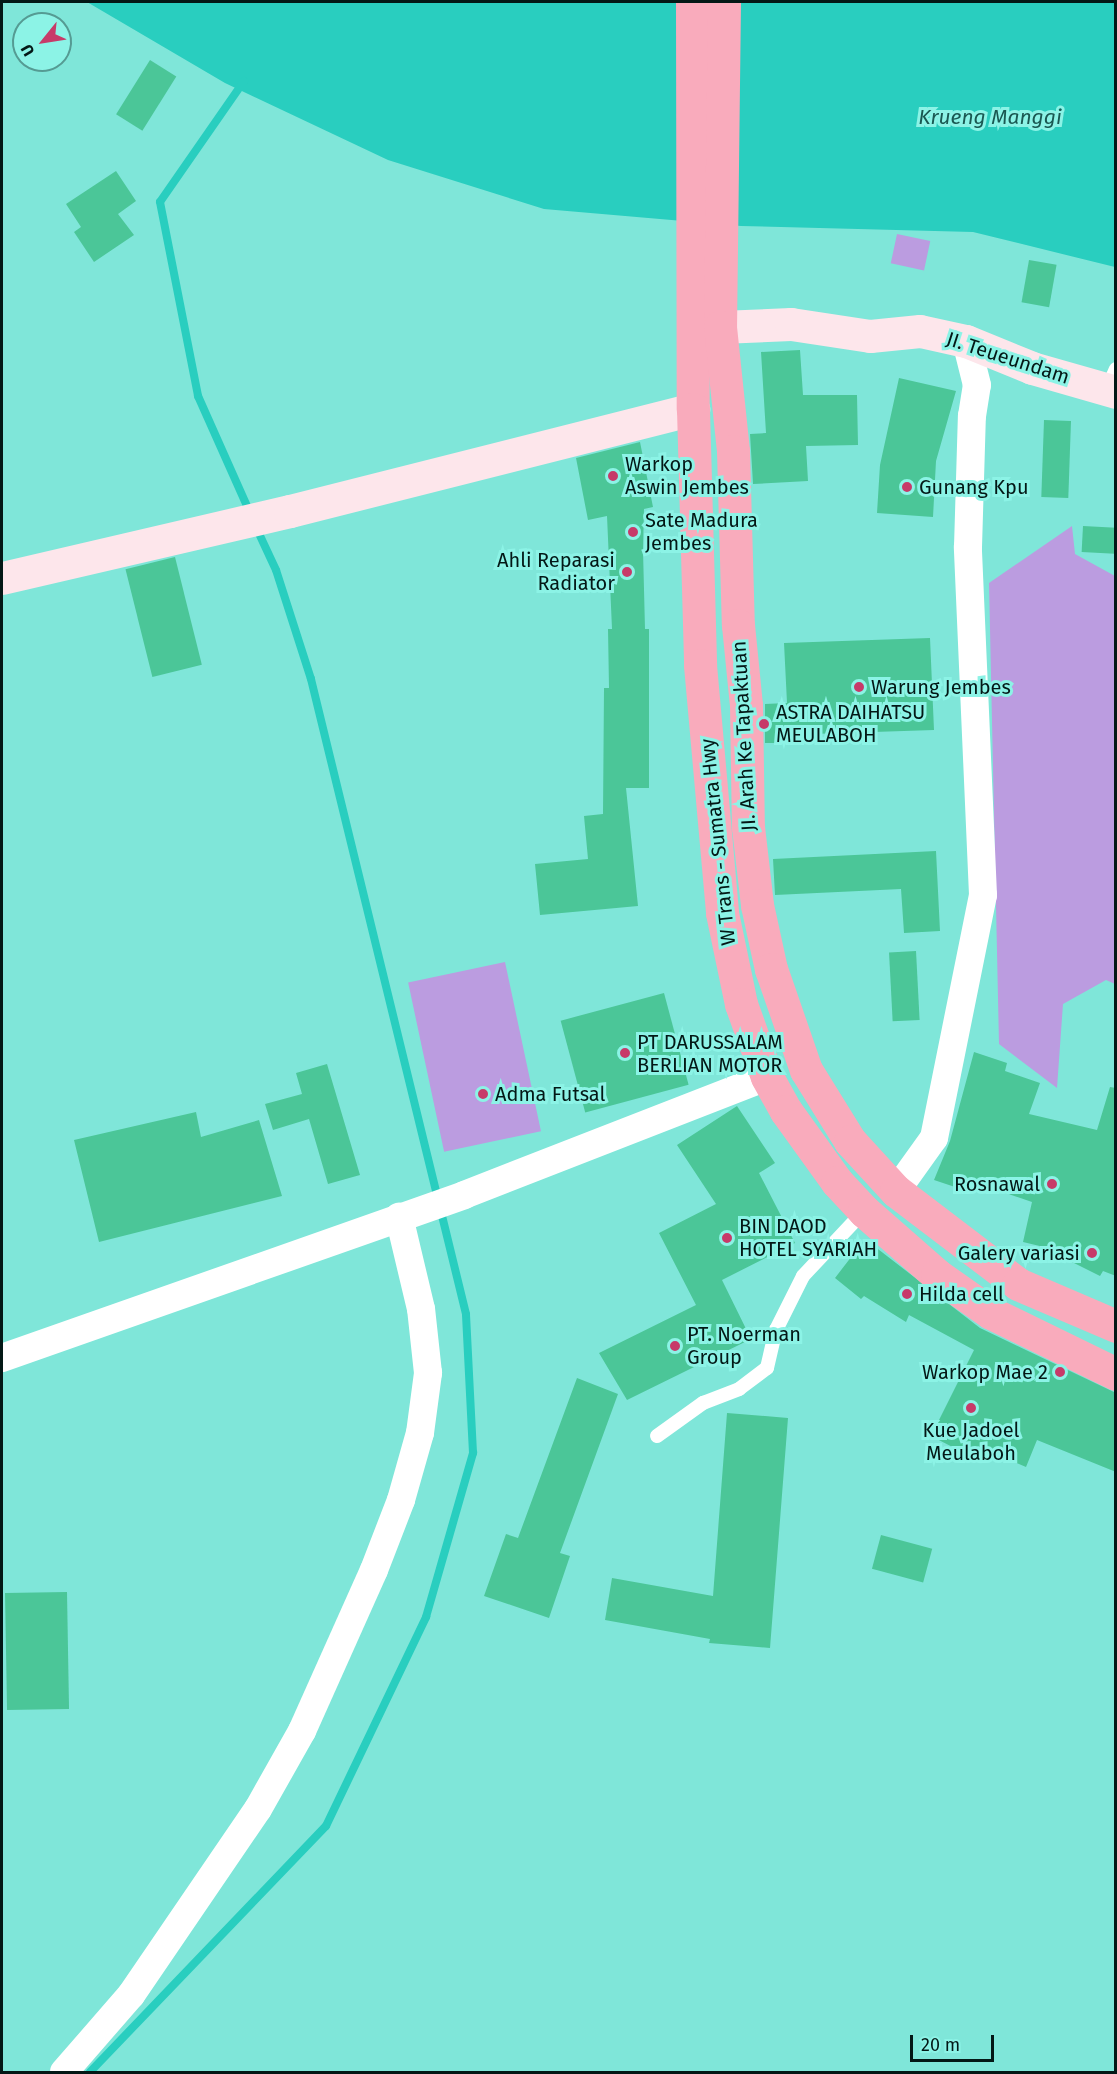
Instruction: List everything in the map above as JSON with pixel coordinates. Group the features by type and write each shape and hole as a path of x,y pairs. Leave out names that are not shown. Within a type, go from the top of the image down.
{"highway":[{"name":"W Trans - Sumatra Hwy","path":"692,2 693,409 700,665 716,856 741,1004 767,1077 786,1112 837,1182 864,1211 937,1275 991,1313 1116,1374"},
{"name":"JI. Arah Ke Tapaktuan","path":"724,2 720,327 733,451 738,625 746,705 748,827 757,905 771,969 806,1070 850,1142 896,1191 1018,1284 1116,1326"}],"street":[{"name":"JI. Teueundam","path":"720,327 791,324 870,336 920,331 966,341 1032,368 1109,381"},
{"path":"896,1191 934,1138 983,895 970,646 968,547 972,416 977,385 966,341"},
{"path":"2,578 290,511 693,409"},
{"path":"2,1358 464,1195 767,1077"},
{"path":"64,2073 131,1995 258,1809 307,1721 378,1560 420,1432 428,1373 407,1215"}],"lane":[{"path":"657,1436 703,1403 739,1389 767,1368 776,1330 803,1276 864,1211"}],"shaded area":[{"path":"897,234 930,241 924,270 891,263"},
{"path":"1072,526 1075,554 1115,576 1115,984 1106,980 1063,1004 1057,1088 999,1044 989,583"},
{"name":"Adma Futsal","path":"505,962 541,1131 444,1152 408,983"}],"water":[{"name":"Krueng Manggi","path":"87,2 1115,2 1115,267 973,232 741,226 544,209 388,160 225,83"}],"building":[{"path":"150,60 176,76 142,131 116,114"},
{"path":"116,171 136,201 118,214 134,235 94,262 74,232 81,227 66,204"},
{"path":"1029,260 1057,265 1049,307 1022,302"},
{"path":"800,350 803,395 857,395 858,445 806,446 808,481 753,484 750,434 766,433 761,352"},
{"path":"899,378 956,391 936,461 933,517 877,513 880,465"},
{"path":"1044,420 1071,421 1068,498 1041,497"},
{"path":"640,442 653,507 644,509 643,550 645,629 649,629 649,788 626,788 638,906 540,915 535,864 588,859 584,816 603,814 604,688 609,688 608,629 612,629 607,516 588,520 576,458"},
{"path":"1083,526 1116,528 1115,554 1082,552"},
{"path":"175,557 202,665 152,677 126,569"},
{"name":"Warung Jembes","path":"930,638 934,730 782,735 783,743 765,743 765,704 787,703 784,643"},
{"path":"936,851 940,931 904,933 901,889 775,895 773,859"},
{"path":"916,951 920,1020 893,1021 889,952"},
{"name":"PT DARUSSALAM BERLIAN MOTOR","path":"664,993 689,1085 585,1112 561,1021"},
{"path":"974,1052 1007,1063 1005,1071 1040,1083 1029,1114 1097,1130 1110,1087 1116,1088 1116,1276 1103,1271 1100,1276 1070,1261 1073,1254 1023,1242 1032,1202 970,1181 967,1191 934,1180 950,1141"},
{"path":"327,1064 360,1175 328,1184 309,1119 273,1130 265,1104 302,1094 296,1073"},
{"path":"737,1106 775,1163 759,1173 795,1243 722,1280 751,1339 627,1400 599,1353 696,1305 659,1233 716,1204 677,1145"},
{"path":"196,1112 201,1137 259,1120 282,1196 99,1242 74,1140"},
{"path":"865,1239 980,1328 1116,1393 1116,1472 1037,1440 1026,1467 978,1446 972,1457 931,1436 974,1350 909,1315 906,1322 864,1296 861,1299 835,1278"},
{"path":"577,1378 618,1394 560,1553 570,1556 549,1618 484,1596 506,1534 518,1538"},
{"path":"727,1413 788,1418 770,1648 709,1643 710,1639 605,1620 612,1578 713,1596"},
{"path":"881,1535 932,1549 923,1583 872,1569"},
{"path":"67,1592 69,1709 7,1710 5,1593"}],"waterway":[{"path":"244,81 160,202 198,396 250,513"},
{"path":"90,2072 326,1826 426,1617 473,1453 466,1314 311,679 276,570 255,525"}],"place":[{"name":"Warkop Aswin Jembes","path":"613,476"},
{"name":"Gunang Kpu","path":"907,487"},
{"name":"Sate Madura Jembes","path":"633,532"},
{"name":"Ahli Reparasi Radiator","path":"627,572"},
{"name":"Warung Jembes","path":"859,687"},
{"name":"ASTRA DAIHATSU MEULABOH","path":"764,724"},
{"name":"PT DARUSSALAM BERLIAN MOTOR","path":"625,1053"},
{"name":"Adma Futsal","path":"483,1094"},
{"name":"Rosnawal","path":"1052,1184"},
{"name":"BIN DAOD HOTEL SYARIAH","path":"727,1238"},
{"name":"Galery variasi","path":"1092,1253"},
{"name":"Hilda cell","path":"907,1294"},
{"name":"PT. Noerman Group","path":"675,1346"},
{"name":"Warkop Mae 2","path":"1060,1372"},
{"name":"Kue Jadoel Meulaboh","path":"971,1408"}]}
